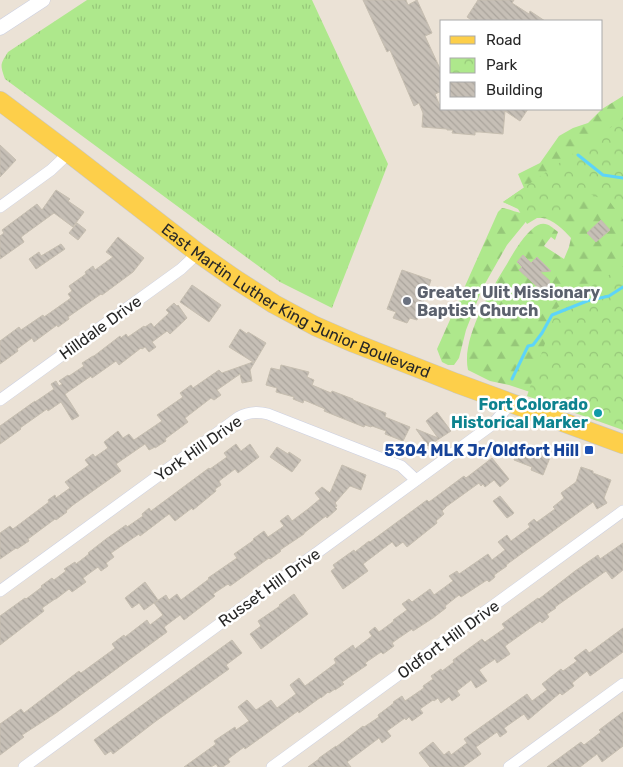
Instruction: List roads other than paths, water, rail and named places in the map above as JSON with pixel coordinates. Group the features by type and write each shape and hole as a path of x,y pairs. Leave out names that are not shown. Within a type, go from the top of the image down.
{"main road":[{"name":"East Martin Luther King Junior Boulevard","path":"0,101 198,253 274,304 315,326 354,343 623,444"}],"street":[{"path":"0,28 43,0"},
{"path":"0,207 51,170 69,153"},
{"name":"Hilldale Drive","path":"0,400 181,268 198,253"},
{"name":"Russet Hill Drive","path":"24,767 493,424 511,403"},
{"name":"York Hill Drive","path":"0,591 239,417 251,412 268,414 401,466 416,480"},
{"name":"Oldfort Hill Drive","path":"272,767 623,511"},
{"path":"509,767 623,684"}],"waterway":[{"path":"578,155 603,175 623,178"},
{"path":"512,379 528,346 533,345 552,315 587,301 609,296 623,287"}],"place":[{"name":"Greater Ulit Missionary Baptist Church","path":"407,301"},
{"name":"Fort Colorado Historical Marker","path":"598,413"},
{"name":"5304 MLK Jr/Oldfort Hill","path":"589,450"}]}
